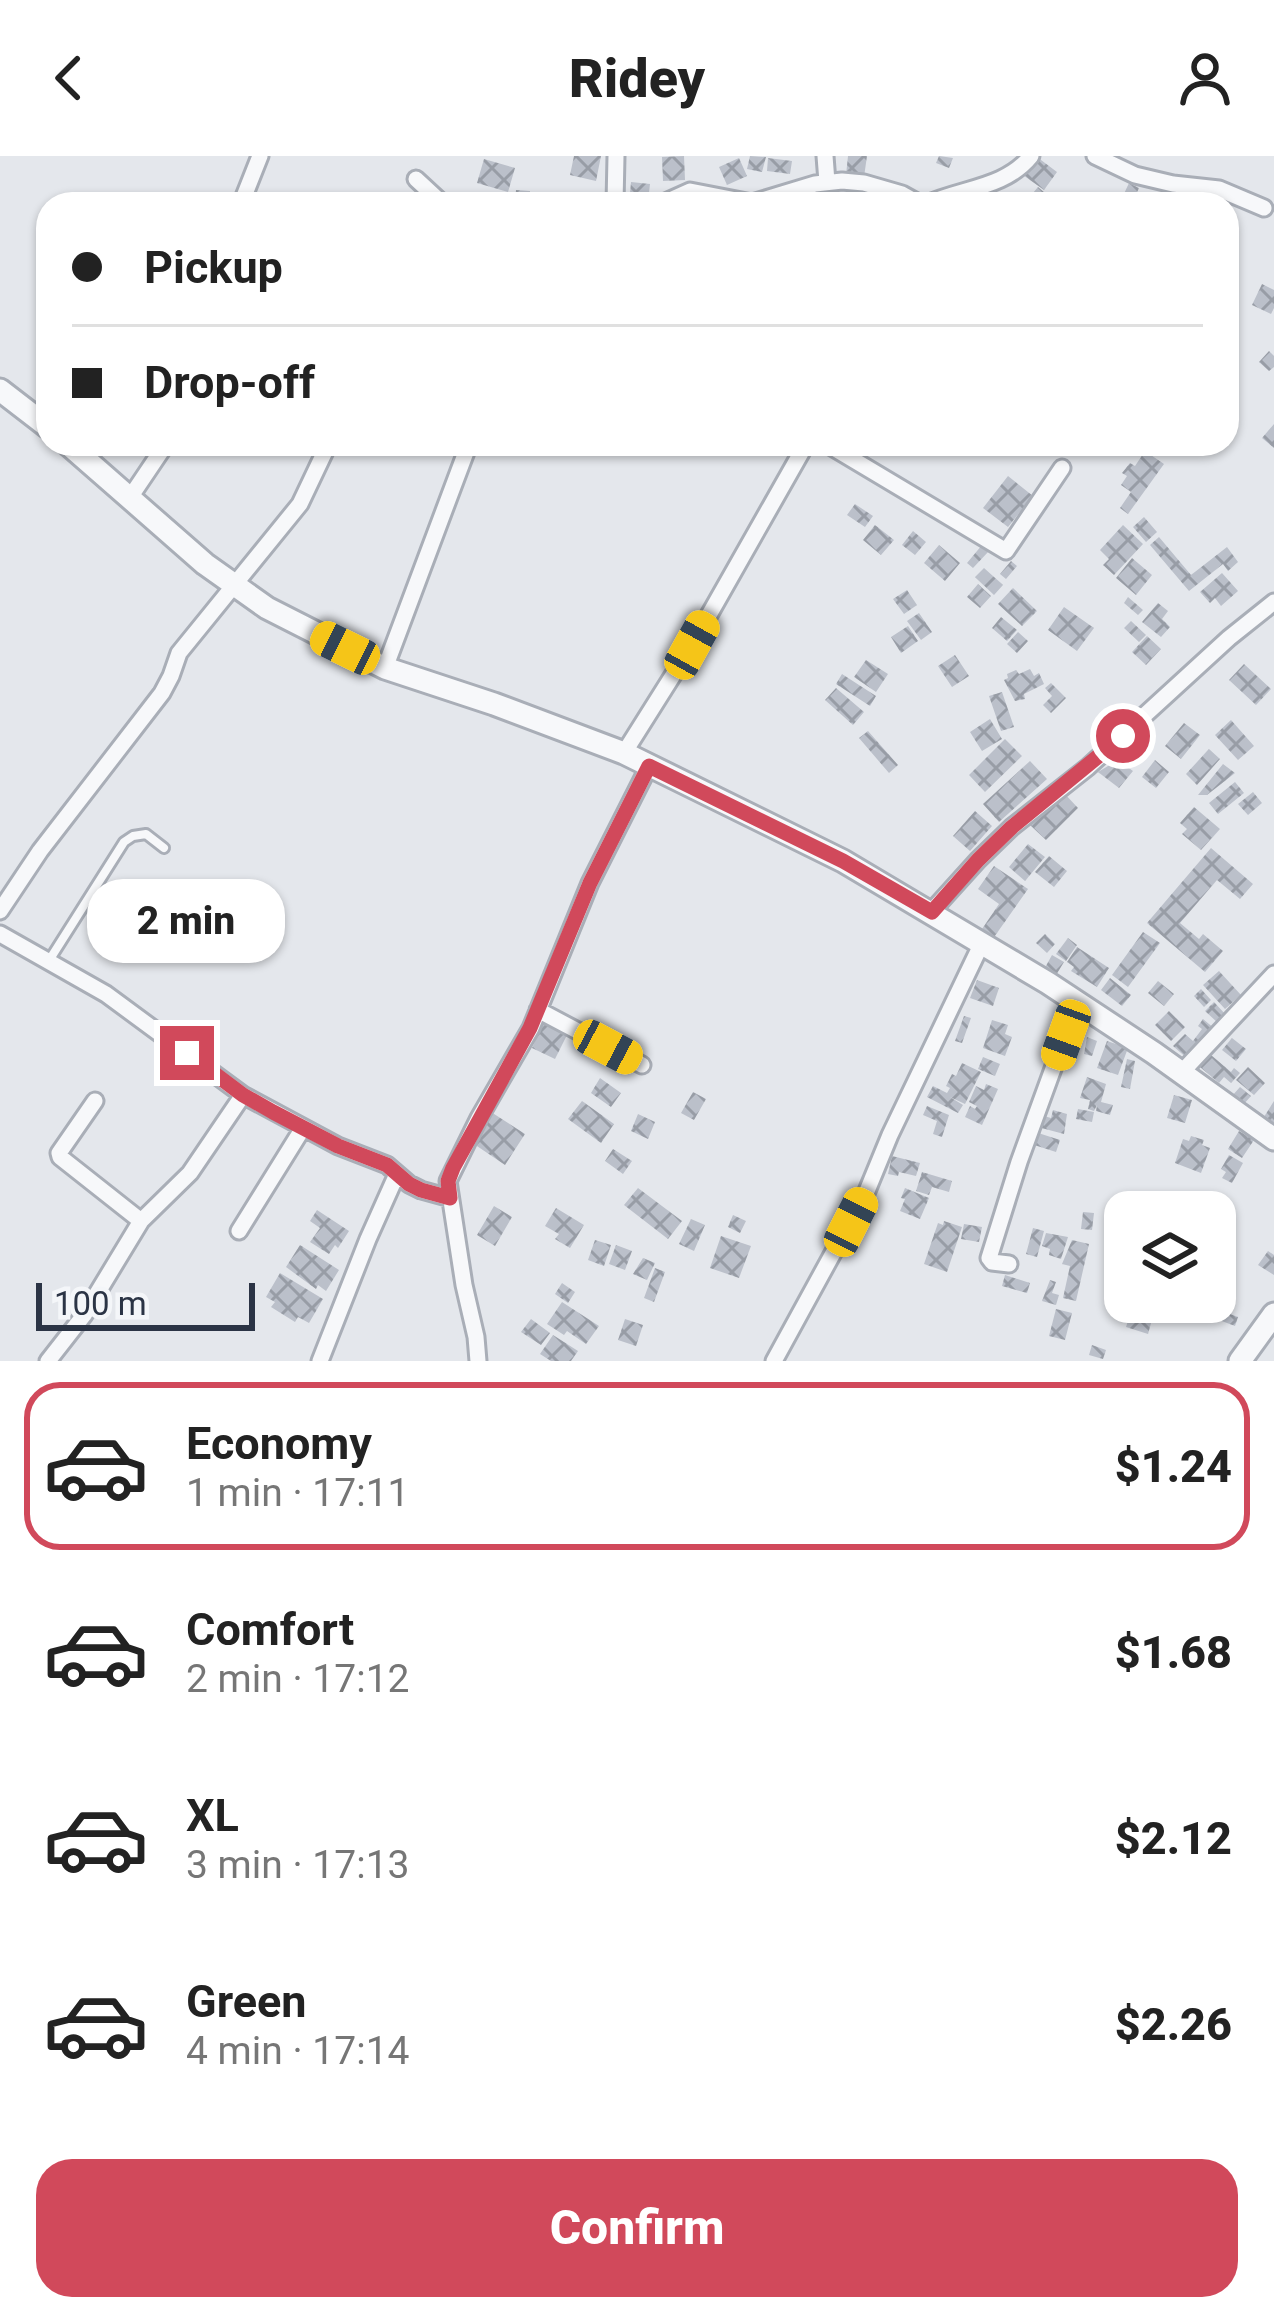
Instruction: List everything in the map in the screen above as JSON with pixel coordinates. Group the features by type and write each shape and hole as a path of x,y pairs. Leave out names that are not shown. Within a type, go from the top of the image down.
{"street":[{"path":"246,192 260,156"},
{"path":"615,192 616,156"},
{"path":"825,156 826,182"},
{"path":"963,192 989,184 1024,165 1031,156"},
{"path":"1095,156 1135,175 1227,192"},
{"path":"416,179 430,192"},
{"path":"791,192 826,182 865,183 895,192"},
{"path":"1171,192 1173,184"},
{"path":"1239,197 1264,208"},
{"path":"0,390 36,418"},
{"path":"83,456 205,564 267,608 385,668 624,753 843,861 1077,1003 1274,1138"},
{"path":"131,496 158,456"},
{"path":"0,911 40,850 162,693 178,653 285,526 323,456"},
{"path":"385,668 464,456"},
{"path":"624,753 692,645 799,456"},
{"path":"847,456 1006,551 1062,468"},
{"path":"932,912 1012,827 1274,602"},
{"path":"478,1361 448,1181 538,1010 590,883 649,766"},
{"path":"0,934 106,994 243,1095 338,1146 387,1165 421,1190 450,1198"},
{"path":"774,1361 867,1191 981,945"},
{"path":"1181,1073 1274,974"},
{"path":"1009,1264 989,1258 1077,1003"},
{"path":"538,1010 642,1066"},
{"path":"48,1361 84,1315 141,1221 190,1173 243,1095"},
{"path":"95,1101 60,1157 141,1221"},
{"path":"239,1231 303,1128"},
{"path":"320,1361 397,1174"},
{"path":"1246,1359 1274,1314"}],"lane":[{"path":"49,960 124,842 146,834 164,848"}],"building":[{"path":"574,156 601,156 596,181 570,175"},
{"path":"684,156 685,180 663,181 662,157"},
{"path":"750,156 766,157 762,172 747,169"},
{"path":"848,156 867,156 864,177 846,175"},
{"path":"939,156 953,158 949,168 936,163"},
{"path":"1037,157 1057,172 1044,190 1023,175"},
{"path":"739,158 747,176 727,185 719,167"},
{"path":"768,158 792,161 790,174 767,171"},
{"path":"484,159 515,168 508,192 477,183"},
{"path":"631,182 650,184 649,192 630,192"},
{"path":"1262,284 1274,290 1271,314 1252,305"},
{"path":"1269,351 1274,367 1269,371 1259,362"},
{"path":"1274,424 1274,448 1262,438"},
{"path":"1142,456 1164,464 1128,514 1120,508 1131,492 1121,485 1127,476 1122,473 1130,463 1135,466"},
{"path":"1008,476 1033,496 1008,527 983,508"},
{"path":"855,504 873,516 865,527 847,515"},
{"path":"1144,517 1157,532 1146,542 1133,527"},
{"path":"875,525 894,540 881,555 863,540"},
{"path":"1123,525 1143,544 1114,575 1103,565 1109,559 1100,550"},
{"path":"913,531 926,542 915,555 902,545"},
{"path":"1159,537 1191,575 1227,547 1238,562 1228,571 1223,564 1189,591 1150,545"},
{"path":"939,545 960,563 945,581 924,563"},
{"path":"982,545 989,551 973,568 967,563"},
{"path":"1132,558 1152,575 1136,595 1116,578"},
{"path":"1011,561 1017,566 1006,579 1000,574"},
{"path":"984,568 1003,585 994,595 975,577"},
{"path":"1222,573 1238,591 1221,606 1215,598 1210,603 1200,592"},
{"path":"978,584 991,596 980,608 967,597"},
{"path":"1013,588 1037,611 1022,626 998,604"},
{"path":"907,590 917,605 904,614 893,599"},
{"path":"1128,597 1143,610 1138,615 1124,603"},
{"path":"1158,603 1168,611 1162,619 1170,627 1161,637 1142,622"},
{"path":"1064,607 1094,628 1077,651 1048,630"},
{"path":"919,613 932,632 921,640 907,621"},
{"path":"1001,617 1017,630 1007,641 992,628"},
{"path":"1131,621 1146,635 1139,642 1124,628"},
{"path":"908,626 918,641 901,653 891,637"},
{"path":"1018,632 1028,641 1017,653 1007,644"},
{"path":"1147,636 1161,649 1146,665 1132,652"},
{"path":"955,655 969,676 952,687 938,666"},
{"path":"866,660 888,674 876,692 854,677"},
{"path":"1244,664 1271,689 1256,705 1229,680"},
{"path":"1030,669 1034,676 1039,673 1044,684 1015,701 1004,680 1016,670 1019,674"},
{"path":"842,674 876,696 870,706 836,684"},
{"path":"1051,683 1066,698 1051,713 1043,705 1052,696 1045,688"},
{"path":"836,688 864,712 853,725 825,700"},
{"path":"1002,692 1014,727 1001,731 989,696"},
{"path":"990,719 1002,739 982,751 970,732"},
{"path":"1231,720 1254,746 1238,760 1215,735"},
{"path":"1184,723 1200,735 1181,759 1165,746"},
{"path":"868,731 898,765 889,773 859,738"},
{"path":"1005,739 1022,756 985,792 969,775"},
{"path":"1209,749 1220,759 1197,785 1186,774"},
{"path":"1118,760 1133,771 1119,788 1098,772"},
{"path":"1155,760 1169,772 1156,788 1142,777"},
{"path":"1030,761 1047,779 999,822 983,804"},
{"path":"1223,764 1235,773 1207,795 1198,795"},
{"path":"1235,782 1244,793 1218,814 1209,803"},
{"path":"1063,792 1078,808 1046,840 1030,825"},
{"path":"1253,792 1262,803 1248,815 1238,804"},
{"path":"1194,807 1220,829 1201,850 1182,834 1187,829 1180,823"},
{"path":"975,811 992,826 970,851 953,836"},
{"path":"1028,844 1045,857 1025,881 1009,867"},
{"path":"1211,848 1253,884 1240,899 1217,880 1180,923 1223,951 1205,972 1147,923"},
{"path":"1049,856 1067,871 1054,887 1035,872"},
{"path":"994,866 1028,889 992,940 980,932 999,904 978,889"},
{"path":"1143,932 1160,943 1128,987 1112,975"},
{"path":"1045,934 1055,944 1047,953 1036,943"},
{"path":"1068,938 1077,945 1066,961 1056,954"},
{"path":"1077,947 1109,968 1097,987 1071,971 1074,967 1067,962"},
{"path":"1052,955 1064,962 1053,980 1042,973"},
{"path":"1219,971 1241,995 1225,1009 1203,985"},
{"path":"1110,978 1131,995 1122,1006 1101,990"},
{"path":"977,980 999,988 993,1006 970,998"},
{"path":"1158,981 1174,994 1164,1006 1148,993"},
{"path":"1201,989 1211,1000 1204,1007 1194,996"},
{"path":"1214,1002 1226,1015 1218,1023 1205,1011"},
{"path":"1169,1011 1185,1027 1171,1041 1155,1025"},
{"path":"964,1016 971,1018 962,1043 955,1041"},
{"path":"1203,1019 1215,1029 1188,1059 1173,1046 1185,1034 1193,1041"},
{"path":"545,1020 569,1031 555,1059 532,1048"},
{"path":"992,1020 1008,1025 1005,1034 1012,1037 1005,1056 983,1048"},
{"path":"1087,1037 1097,1041 1092,1056 1084,1054"},
{"path":"1232,1038 1246,1049 1236,1061 1222,1050"},
{"path":"1107,1041 1128,1048 1118,1075 1097,1068"},
{"path":"1211,1055 1231,1072 1234,1068 1240,1073 1231,1083 1224,1077 1219,1083 1200,1067"},
{"path":"983,1057 1000,1064 995,1076 978,1069"},
{"path":"1127,1059 1135,1061 1130,1089 1121,1087"},
{"path":"962,1063 981,1072 965,1104 950,1097 963,1105 958,1113 927,1097 933,1086 947,1093 952,1074 956,1076"},
{"path":"1248,1067 1265,1083 1254,1095 1236,1080"},
{"path":"1087,1077 1106,1084 1101,1102 1113,1105 1110,1115 1096,1111 1097,1105 1094,1111 1088,1109 1090,1100 1080,1098"},
{"path":"600,1078 621,1093 611,1107 591,1093"},
{"path":"986,1084 998,1089 982,1125 965,1117 970,1106 977,1106 969,1102 976,1086 984,1090"},
{"path":"1240,1087 1251,1096 1243,1105 1232,1096"},
{"path":"693,1092 706,1099 694,1120 681,1113"},
{"path":"1174,1095 1192,1100 1185,1123 1167,1118"},
{"path":"582,1101 614,1124 601,1143 568,1119"},
{"path":"1274,1101 1274,1128 1262,1120"},
{"path":"927,1106 949,1115 942,1137 933,1134 937,1121 923,1115"},
{"path":"1078,1109 1094,1112 1092,1122 1076,1119"},
{"path":"1053,1110 1067,1114 1064,1134 1034,1126 1037,1114 1051,1118"},
{"path":"491,1112 525,1134 505,1165 471,1142"},
{"path":"638,1114 655,1122 648,1139 631,1131"},
{"path":"1032,1131 1060,1140 1056,1152 1028,1143"},
{"path":"1239,1131 1254,1140 1242,1158 1228,1149"},
{"path":"1191,1136 1210,1148 1201,1173 1175,1163 1183,1139 1189,1141"},
{"path":"613,1149 632,1161 623,1174 605,1161"},
{"path":"1229,1155 1243,1163 1232,1183 1222,1178 1226,1172 1221,1169"},
{"path":"892,1156 920,1163 916,1176 888,1174"},
{"path":"922,1172 952,1181 949,1192 932,1187 929,1195 916,1191"},
{"path":"638,1188 682,1221 668,1239 624,1205"},
{"path":"905,1188 929,1198 920,1219 900,1211"},
{"path":"494,1206 512,1217 495,1246 477,1235"},
{"path":"556,1208 584,1225 570,1248 545,1226"},
{"path":"317,1210 349,1231 329,1254 310,1242 320,1228 310,1221"},
{"path":"1083,1212 1094,1213 1092,1230 1081,1229"},
{"path":"733,1215 746,1221 740,1233 728,1227"},
{"path":"691,1219 705,1225 694,1251 679,1244"},
{"path":"938,1223 962,1227 947,1272 924,1264"},
{"path":"964,1224 982,1227 979,1242 961,1239"},
{"path":"1033,1228 1044,1231 1037,1257 1026,1254"},
{"path":"1046,1233 1068,1237 1061,1259 1042,1246"},
{"path":"721,1236 751,1246 739,1278 710,1268"},
{"path":"595,1240 611,1245 604,1266 588,1260"},
{"path":"1072,1240 1089,1244 1076,1301 1063,1298 1070,1266 1062,1264"},
{"path":"300,1245 339,1270 326,1291 286,1267"},
{"path":"616,1245 632,1251 625,1270 609,1264"},
{"path":"1268,1251 1274,1255 1274,1275 1258,1265"},
{"path":"643,1258 655,1263 647,1280 633,1274"},
{"path":"655,1268 665,1272 654,1302 644,1298"},
{"path":"280,1273 323,1299 309,1323 298,1317 295,1322 271,1307 275,1302 266,1297"},
{"path":"1005,1275 1030,1283 1027,1293 1002,1286"},
{"path":"1050,1280 1056,1282 1052,1293 1059,1295 1056,1305 1042,1301"},
{"path":"562,1283 575,1292 568,1303 555,1294"},
{"path":"562,1302 599,1326 586,1344 547,1324"},
{"path":"1056,1309 1072,1313 1065,1340 1049,1336"},
{"path":"531,1319 550,1333 541,1345 521,1332"},
{"path":"625,1319 643,1325 636,1346 618,1340"},
{"path":"1127,1323 1151,1323 1148,1334 1126,1327"},
{"path":"553,1335 578,1351 571,1361 551,1361 540,1354"},
{"path":"1092,1345 1106,1350 1103,1359 1089,1355"}],"route":[{"path":"187,1053 273,1112 387,1165 421,1190 450,1198 448,1181 453,1168 530,1028 590,883 649,766 843,861 932,912 1012,827 1123,736"}]}
